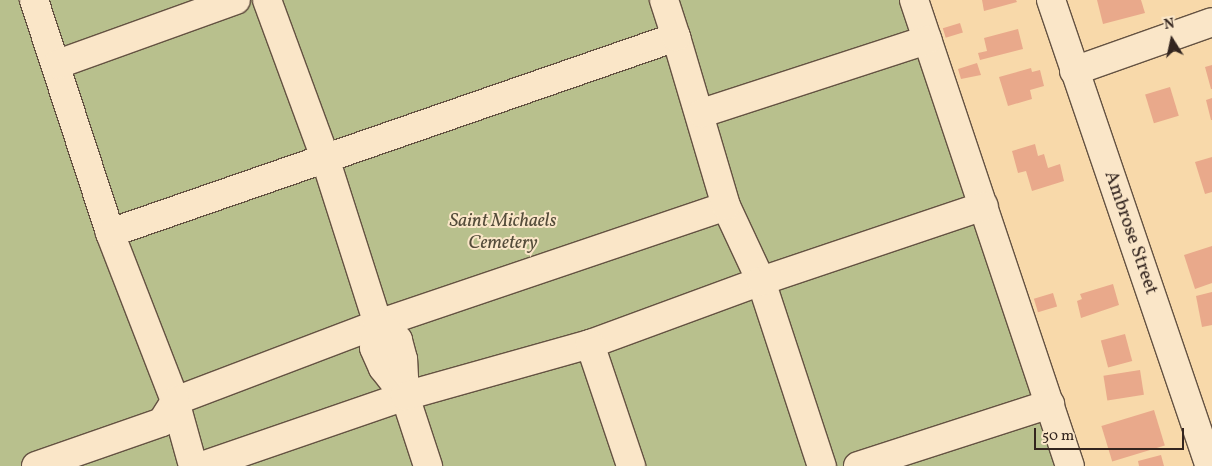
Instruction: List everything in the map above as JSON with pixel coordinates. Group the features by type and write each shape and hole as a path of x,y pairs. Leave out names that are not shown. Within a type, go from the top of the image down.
{"street":[{"path":"34,0 58,64 110,233 175,401 193,466"},
{"path":"58,64 236,0"},
{"path":"267,0 325,158 378,324 398,340 405,396 428,466"},
{"path":"664,0 702,113 726,206 761,280 822,466"},
{"path":"914,0 1070,466"},
{"name":"Ambrose Street","path":"1050,0 1210,466"},
{"path":"1074,72 1212,22"},
{"path":"110,233 676,36"},
{"path":"702,113 927,40"},
{"path":"36,466 162,422 175,401 378,324 726,206"},
{"path":"202,466 405,396 590,344 761,280 984,206"},
{"path":"590,344 631,466"},
{"path":"858,466 1050,404"}],"green space":[{"name":"Saint Michaels Cemetery","path":"0,0 928,0 1085,466 0,466"}],"building":[{"path":"982,0 1016,0 1017,2 984,11"},
{"path":"1097,0 1141,0 1145,13 1103,24"},
{"path":"960,23 963,33 946,38 943,28"},
{"path":"1018,29 1023,49 980,60 978,53 987,51 984,38"},
{"path":"977,63 981,75 961,79 958,69"},
{"path":"1212,65 1212,89 1211,89 1205,67"},
{"path":"1031,68 1032,72 1040,70 1044,86 1030,90 1032,99 1008,106 999,77"},
{"path":"1170,87 1179,116 1154,123 1145,95"},
{"path":"1212,98 1212,120 1211,120 1206,100"},
{"path":"1035,144 1038,156 1044,154 1048,168 1060,164 1064,181 1032,191 1026,171 1018,173 1012,151"},
{"path":"1212,157 1212,192 1205,194 1195,162"},
{"path":"1212,246 1212,283 1195,289 1184,255"},
{"path":"1113,284 1119,305 1081,318 1077,301 1082,299 1080,294"},
{"path":"1212,292 1212,325 1202,327 1196,296"},
{"path":"1053,293 1057,306 1038,312 1034,299"},
{"path":"1125,334 1132,361 1108,368 1101,340"},
{"path":"1140,370 1144,395 1107,400 1103,376"},
{"path":"1154,410 1165,445 1112,461 1101,426"},
{"path":"1161,455 1164,466 1139,466 1138,461"}]}
